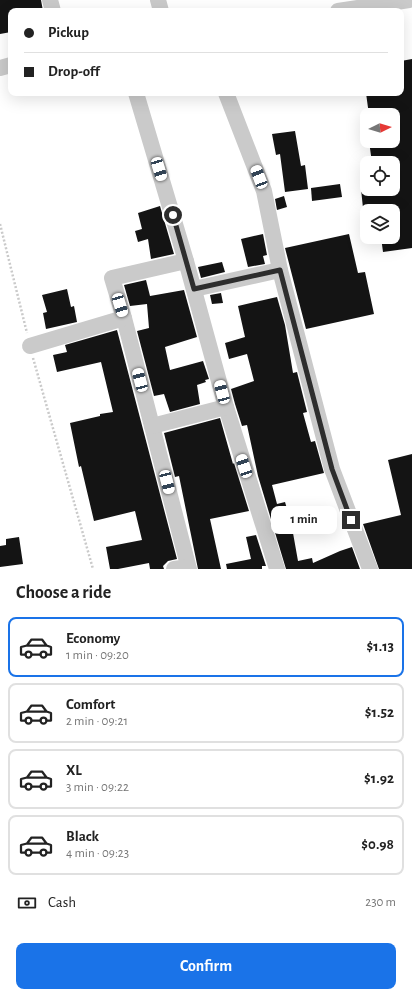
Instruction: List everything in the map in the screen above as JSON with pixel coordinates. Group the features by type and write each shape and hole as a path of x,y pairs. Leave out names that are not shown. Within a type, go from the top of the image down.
{"street":[{"path":"357,8 409,0"},
{"path":"137,96 186,261 226,407 277,569"},
{"path":"227,96 264,191 280,270 332,469 370,569"},
{"path":"184,568 152,426 112,278 186,261"},
{"path":"194,289 280,270"},
{"path":"30,346 124,318"},
{"path":"152,426 226,407"}],"path":[{"path":"0,224 30,346 92,569"}],"building":[{"path":"0,0 41,0 42,8 8,8 8,33 0,34"},
{"path":"412,59 412,248 383,252 382,244 400,244 400,204 363,204 362,196 400,196 400,156 371,156 370,148 400,148 400,108 368,108 366,96 404,96 404,60"},
{"path":"295,131 301,166 305,165 308,189 285,192 280,154 276,155 272,134"},
{"path":"340,184 342,197 312,201 311,188"},
{"path":"284,196 287,207 277,210 275,199"},
{"path":"160,206 174,254 151,259 148,239 138,242 135,231 142,229 138,213"},
{"path":"263,234 267,255 263,256 265,264 248,267 241,239"},
{"path":"349,234 358,273 365,272 374,314 306,329 285,248"},
{"path":"222,262 225,272 201,278 198,267"},
{"path":"146,280 150,296 184,290 197,337 165,347 170,370 203,361 209,379 205,380 206,382 197,385 200,404 170,412 164,394 154,396 137,331 149,328 147,304 130,306 124,285"},
{"path":"67,289 71,307 74,306 77,322 46,329 43,313 47,312 42,295"},
{"path":"221,293 223,303 212,304 210,295"},
{"path":"277,297 285,325 293,373 297,372 307,412 303,413 311,442 315,441 324,473 272,485 277,504 285,502 291,522 312,513 316,522 293,533 298,561 312,558 313,563 352,547 360,569 286,569 258,476 247,425 242,426 235,404 231,389 254,381 247,354 229,359 225,343 245,337 238,306"},
{"path":"117,330 177,559 168,561 163,566 164,569 150,569 149,563 118,569 110,569 106,547 142,540 135,511 94,521 81,466 79,467 70,423 100,416 100,414 113,412 101,362 57,372 53,355 67,352 65,345"},
{"path":"220,418 233,464 234,463 249,511 210,519 221,569 198,569 179,476 175,477 164,433"},
{"path":"412,454 412,569 379,569 363,524 401,515 388,460"},
{"path":"256,535 266,566 262,566 262,569 227,569 226,564 251,559 246,537"},
{"path":"19,537 23,564 0,567 0,546 6,545 6,539"}],"route":[{"path":"173,215 194,289 280,270 332,469 351,520"}]}
